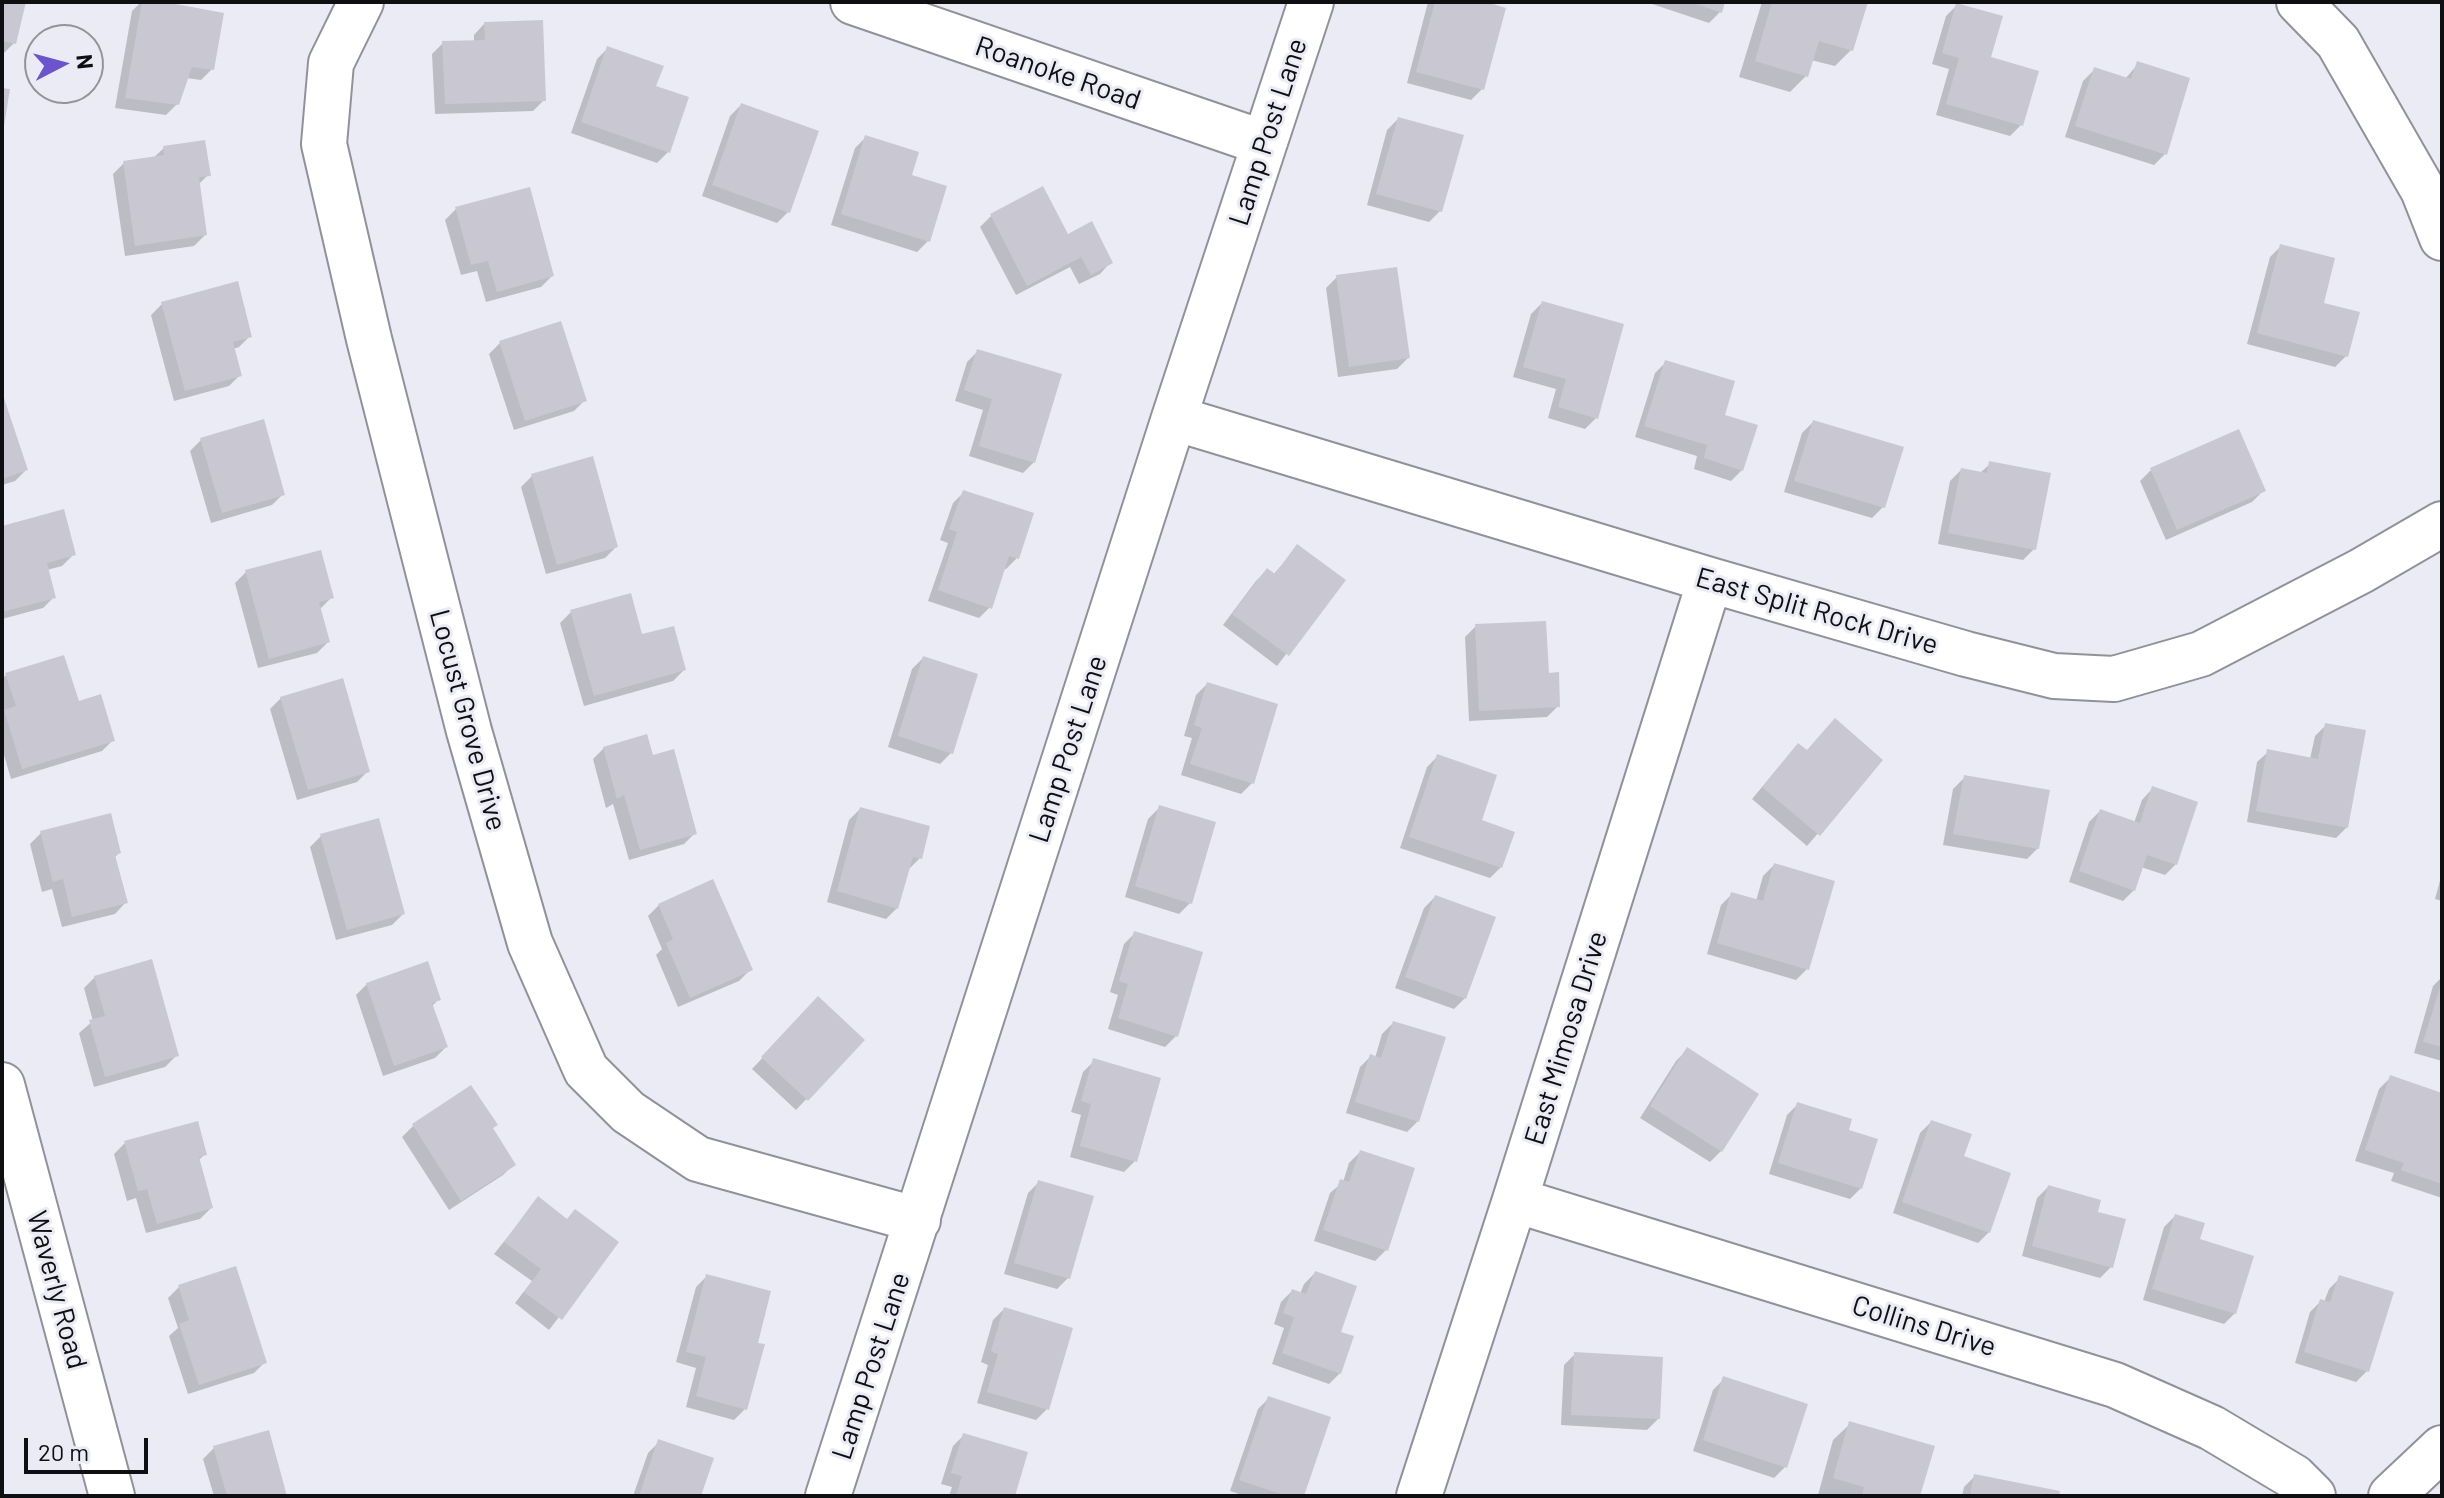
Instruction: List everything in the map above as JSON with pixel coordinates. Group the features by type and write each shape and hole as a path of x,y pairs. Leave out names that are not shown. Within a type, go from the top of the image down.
{"street":[{"name":"Locust Grove Drive","path":"361,2 331,63 324,144 369,339 469,731 530,943 586,1070 628,1112 698,1159 918,1220"},
{"name":"Roanoke Road","path":"853,2 1264,143"},
{"name":"Lamp Post Lane","path":"828,1496 1311,2"},
{"path":"2299,2 2338,42 2423,190 2442,238"},
{"name":"East Split Rock Drive","path":"1174,418 1710,580 1966,654 2054,676 2114,679 2201,654 2361,571 2442,524"},
{"name":"East Mimosa Drive","path":"1419,1496 1710,580"},
{"name":"Waverly Road","path":"2,1085 112,1496"},
{"name":"Collins Drive","path":"1515,1200 2115,1385 2212,1428 2294,1477 2313,1496"},
{"path":"2391,1496 2442,1448"}],"building":[{"path":"2,2 26,2 16,44 2,41"},
{"path":"142,2 165,2 224,13 214,70 192,67 179,105 125,98"},
{"path":"1435,2 1487,2 1506,8 1484,90 1416,72"},
{"path":"1691,2 1725,2 1722,13"},
{"path":"1772,2 1868,2 1853,51 1819,41 1808,77 1755,61"},
{"path":"1956,3 2003,16 1991,57 2039,71 2023,126 1946,104 1959,58 1942,53"},
{"path":"543,20 546,101 445,104 442,41 485,40 484,22"},
{"path":"607,46 664,66 656,86 689,97 670,153 581,122"},
{"path":"2137,61 2190,78 2167,155 2075,126 2094,67 2131,79"},
{"path":"2,88 10,89 4,126 2,126"},
{"path":"741,103 819,131 790,213 712,185"},
{"path":"1398,117 1464,135 1442,212 1376,194"},
{"path":"865,135 919,152 912,175 947,186 930,242 841,214"},
{"path":"205,140 211,176 199,177 207,235 135,246 123,161 164,155 163,146"},
{"path":"1043,186 1068,234 1092,221 1113,263 1091,275 1081,257 1027,286 990,214"},
{"path":"530,187 554,276 497,292 488,261 471,265 455,207"},
{"path":"2280,244 2335,258 2324,303 2360,312 2348,357 2257,333"},
{"path":"1397,267 1410,358 1349,367 1336,275"},
{"path":"238,281 252,337 233,342 242,376 185,391 161,302"},
{"path":"1542,301 1624,324 1598,419 1558,407 1566,379 1523,367"},
{"path":"561,321 587,401 525,421 499,341"},
{"path":"977,349 1062,374 1035,463 979,446 992,399 964,390"},
{"path":"1665,360 1735,381 1725,415 1758,425 1743,471 1704,458 1707,445 1644,426"},
{"path":"2,392 28,470 2,479"},
{"path":"264,419 285,495 222,513 200,438"},
{"path":"1813,420 1904,447 1885,508 1794,481"},
{"path":"2239,429 2266,491 2177,530 2150,468"},
{"path":"593,456 618,547 557,565 531,474"},
{"path":"1989,461 2051,473 2036,550 1948,533 1961,468 1987,473"},
{"path":"963,490 1034,513 1019,559 1009,556 992,609 938,590 957,532 949,529"},
{"path":"64,509 76,555 47,563 56,598 2,612 2,526"},
{"path":"1297,544 1346,580 1289,656 1232,614 1267,568 1275,574"},
{"path":"321,550 334,598 319,602 330,642 269,659 245,570"},
{"path":"631,593 642,634 674,626 686,670 594,696 570,610"},
{"path":"1546,621 1549,673 1559,672 1560,707 1479,711 1475,624"},
{"path":"64,655 79,701 101,694 115,741 22,769 4,710 16,706 5,673"},
{"path":"923,656 978,674 953,754 898,736"},
{"path":"343,678 370,772 308,790 280,697"},
{"path":"1207,682 1278,704 1254,784 1190,764 1202,728 1194,725"},
{"path":"1835,718 1883,760 1820,836 1762,787 1798,743 1807,750"},
{"path":"2325,723 2366,730 2348,828 2256,811 2267,749 2318,759"},
{"path":"647,734 653,755 674,749 697,834 640,850 624,795 617,799 603,747"},
{"path":"1437,754 1497,775 1482,820 1515,832 1502,868 1409,837"},
{"path":"1964,775 2050,790 2039,849 1953,834"},
{"path":"2152,786 2198,802 2177,865 2147,855 2135,891 2079,871 2100,809 2140,823"},
{"path":"1159,805 1216,822 1192,904 1135,886"},
{"path":"860,807 930,826 922,859 913,857 898,909 837,891"},
{"path":"111,813 121,853 115,855 128,903 72,917 63,879 53,882 40,831"},
{"path":"379,818 405,914 347,930 320,834"},
{"path":"1774,863 1835,881 1809,970 1717,943 1731,892 1763,901"},
{"path":"713,879 753,970 690,998 666,943 673,939 658,904"},
{"path":"1435,895 1496,917 1466,999 1405,977"},
{"path":"1134,931 1203,952 1178,1037 1118,1018 1128,984 1119,981"},
{"path":"152,959 179,1056 105,1077 89,1020 105,1016 94,976"},
{"path":"428,961 441,1000 432,1003 448,1047 394,1066 366,983"},
{"path":"2442,981 2442,1047 2423,1042"},
{"path":"818,996 865,1040 808,1101 761,1057"},
{"path":"1393,1021 1446,1037 1419,1122 1355,1102 1370,1054 1381,1058"},
{"path":"1687,1047 1759,1094 1722,1152 1650,1106"},
{"path":"1093,1058 1161,1078 1137,1162 1080,1146 1091,1104 1081,1101"},
{"path":"2390,1075 2442,1093 2442,1184 2401,1170 2404,1163 2365,1150"},
{"path":"471,1085 498,1125 493,1128 516,1165 461,1201 412,1124"},
{"path":"1797,1102 1852,1119 1849,1130 1878,1139 1862,1189 1778,1163"},
{"path":"1931,1120 1972,1134 1964,1156 2011,1173 1990,1233 1902,1202"},
{"path":"198,1121 207,1155 199,1157 213,1208 157,1224 147,1189 138,1191 124,1141"},
{"path":"1360,1150 1415,1168 1388,1251 1323,1230 1340,1179 1349,1182"},
{"path":"1038,1180 1094,1196 1070,1279 1014,1263"},
{"path":"2048,1185 2101,1200 2098,1212 2126,1219 2113,1268 2032,1246"},
{"path":"538,1196 567,1219 575,1209 619,1242 562,1320 524,1292 541,1269 504,1242"},
{"path":"2175,1214 2205,1223 2200,1239 2254,1256 2236,1314 2152,1289"},
{"path":"236,1266 267,1363 199,1385 179,1324 189,1320 178,1285"},
{"path":"1315,1271 1357,1286 1341,1332 1354,1336 1341,1374 1282,1353 1294,1317 1283,1313 1292,1289 1306,1294"},
{"path":"706,1274 771,1291 758,1343 765,1344 747,1410 696,1396 706,1357 686,1352"},
{"path":"2339,1275 2394,1292 2369,1372 2304,1352 2320,1299 2330,1302"},
{"path":"1004,1307 1073,1328 1049,1410 987,1392 998,1354 991,1351"},
{"path":"1574,1352 1663,1357 1660,1419 1571,1415"},
{"path":"1723,1376 1808,1404 1787,1468 1703,1440"},
{"path":"1268,1396 1331,1417 1304,1496 1287,1496 1239,1480"},
{"path":"1849,1421 1935,1446 1920,1496 1862,1496 1864,1487 1833,1478"},
{"path":"269,1430 287,1496 227,1496 213,1446"},
{"path":"963,1433 1028,1452 1015,1496 956,1496 962,1476 951,1473"},
{"path":"658,1439 714,1458 701,1496 639,1496"},
{"path":"1974,1474 2060,1491 2059,1496 1970,1496"}]}
